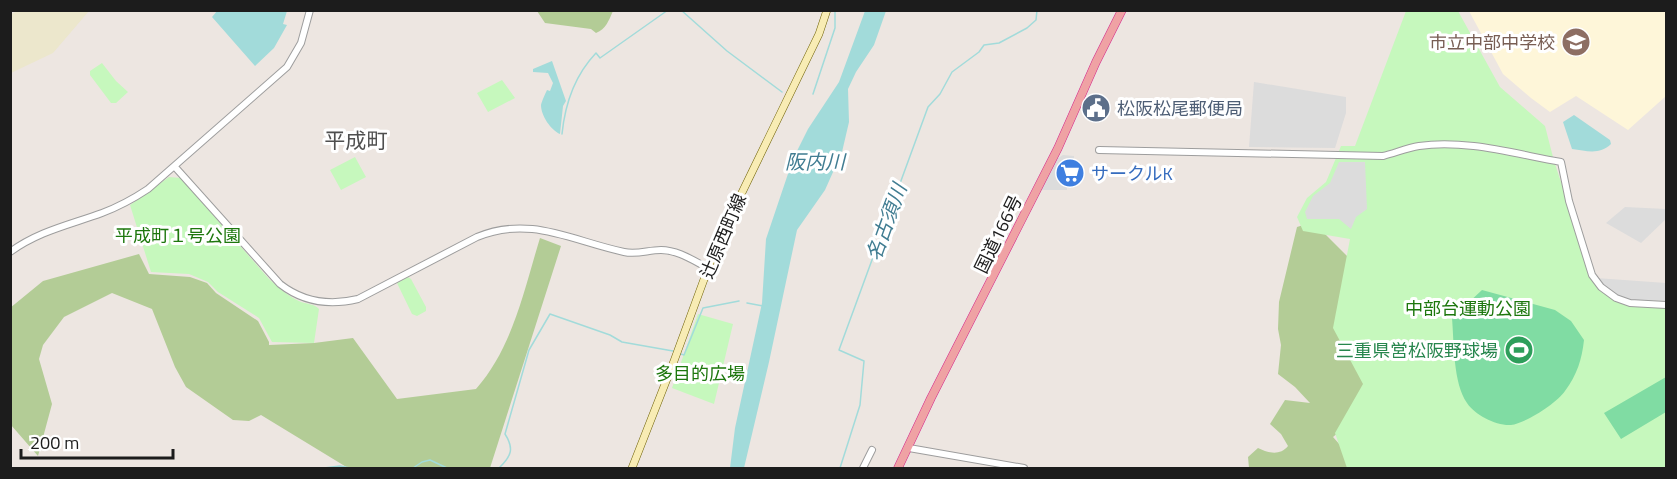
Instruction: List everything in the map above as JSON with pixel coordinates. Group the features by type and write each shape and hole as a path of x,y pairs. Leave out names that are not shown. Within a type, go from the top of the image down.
{"highway":[{"name":"国道166号","path":"898,468 1061,148 1096,62 1122,10"}],"main road":[{"name":"辻原西町線","path":"632,468 717,244 819,34 827,10"}],"street":[{"path":"10,252 47,231 102,213 127,202 148,189 287,67 302,43 310,10"},
{"path":"1099,150 1383,156 1418,147 1446,144 1477,147 1561,162 1569,201 1592,274 1601,287 1616,298 1630,303 1666,305"},
{"path":"175,167 280,284 299,296 322,303 343,302 358,298 477,237 511,228 544,230 627,253 669,251 708,268"},
{"path":"909,448 1024,468"},
{"path":"863,468 872,450"}],"shaded area":[{"path":"18,11 89,11 53,53 11,73 11,14"},
{"name":"市立中部中学校","path":"1469,11 1666,11 1666,96 1628,130 1576,96 1550,112 1503,74"},
{"path":"1254,82 1346,97 1346,113 1335,148 1249,147"},
{"path":"1063,155 1074,156 1074,165 1064,165 1062,180 1067,182 1067,190 1041,190 1055,160"},
{"path":"1339,162 1365,162 1367,209 1356,217 1351,229 1339,219 1307,219 1305,212 1313,196 1330,183"},
{"path":"1625,207 1666,209 1666,219 1641,243 1606,223"},
{"path":"1596,278 1666,283 1666,301 1631,300 1619,297 1608,291"}],"green space":[{"path":"537,11 613,11 605,27 596,33 591,29 545,23"},
{"name":"中部台運動公園","path":"1406,11 1458,11 1500,87 1545,126 1554,161 1592,275 1616,298 1666,307 1666,468 1347,468 1335,433 1363,384 1333,328 1350,239 1303,231 1297,217 1307,198 1326,182 1341,146 1355,146"},
{"path":"102,63 128,92 116,103 111,103 90,75 90,71"},
{"path":"502,80 515,98 488,112 477,93"},
{"path":"355,157 366,177 341,190 330,170"},
{"name":"平成町１号公園","path":"169,177 181,178 269,279 292,297 319,309 314,343 272,342 259,318 218,292 208,282 189,274 151,272 130,205"},
{"path":"1313,222 1347,256 1393,273 1359,415 1333,437 1356,463 1369,468 1249,468 1248,457 1258,448 1274,453 1288,446 1281,434 1270,424 1285,400 1310,403 1278,374 1281,345 1278,329 1279,302 1297,227"},
{"path":"540,238 561,246 490,468 348,468 261,415 249,421 233,420 186,387 175,367 152,309 112,293 64,317 43,345 39,359 52,404 38,456 11,425 10,308 43,281 139,254 149,274 190,277 207,283 216,293 258,321 269,345 353,338 397,399 476,389 489,373 508,336"},
{"path":"408,277 426,307 426,311 417,316 412,314 397,283"},
{"name":"三重県営松阪野球場","path":"1482,290 1555,310 1571,321 1584,340 1576,373 1561,396 1533,417 1511,425 1493,422 1480,415 1467,403 1459,385 1452,318"},
{"name":"多目的広場","path":"698,314 733,324 714,404 672,388"},
{"path":"1666,377 1666,412 1621,439 1604,413"}],"water":[{"path":"217,11 287,11 283,24 287,25 274,48 255,66 212,17"},
{"name":"阪内川","path":"865,11 886,11 874,45 848,89 849,122 842,152 825,190 797,230 744,468 730,468 735,428 762,303 766,239 793,159 808,129 839,82"},
{"path":"552,61 566,101 563,106 560,134 547,122 541,109 544,95 547,90 550,91 553,83 548,73 533,72 533,69"},
{"path":"1574,115 1610,140 1611,144 1598,151 1572,149 1563,122"}],"waterway":[{"path":"562,134 572,90 582,71 596,53 600,58 668,10"},
{"path":"681,10 727,51 782,92"},
{"path":"813,94 835,28 835,10"},
{"name":"名古須川","path":"840,468 860,405 864,361 839,350 928,107 940,94 952,72 979,52 984,45 999,43 1027,28 1036,20 1037,10"},
{"path":"681,354 684,355 703,308 739,301"},
{"path":"747,303 763,306"},
{"path":"499,468 509,456 510,444 505,434 529,350 550,314 610,335 622,342 673,351"},
{"path":"413,468 430,460 447,468"},
{"path":"324,468 340,466 350,468"}],"place":[{"name":"市立中部中学校","path":"1576,42"},
{"name":"松阪松尾郵便局","path":"1096,108"},
{"name":"サークルK","path":"1070,173"},
{"name":"三重県営松阪野球場","path":"1519,350"}],"district":[{"name":"平成町","path":"356,140"}]}
